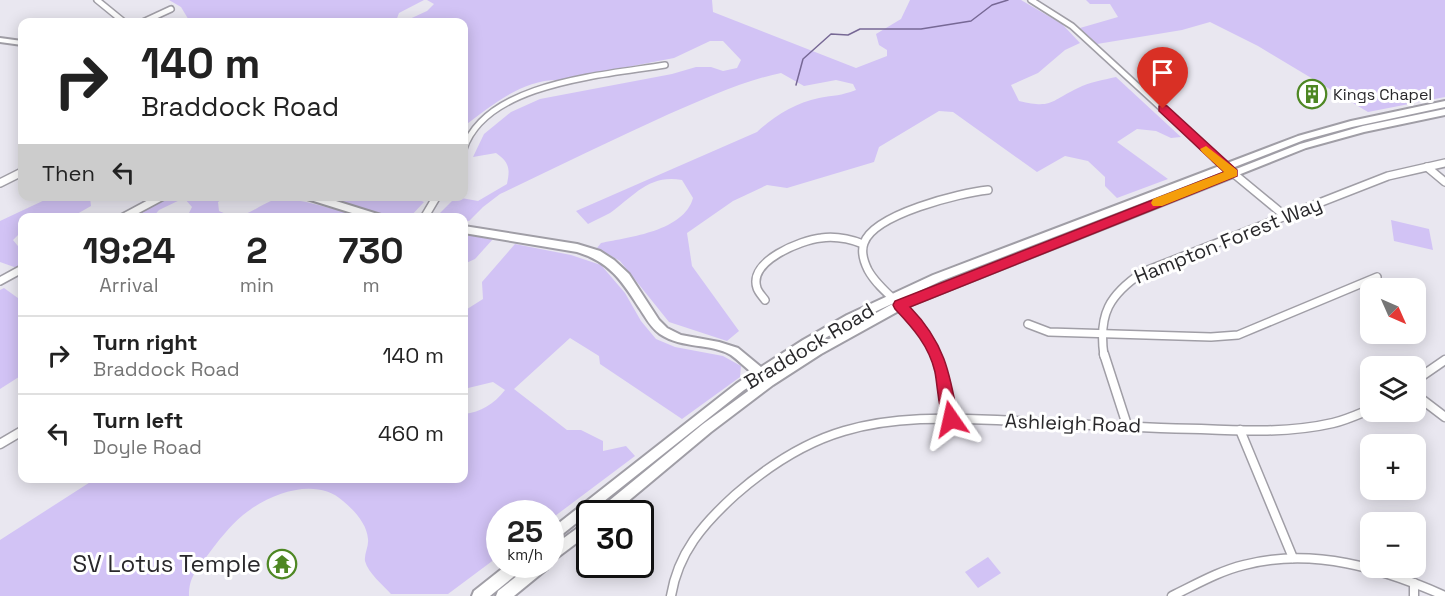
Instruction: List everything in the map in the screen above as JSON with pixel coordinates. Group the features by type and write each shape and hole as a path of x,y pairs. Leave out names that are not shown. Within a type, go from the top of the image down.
{"main road":[{"path":"0,40 18,42"},
{"name":"Braddock Road","path":"1229,170 1275,147 1334,128 1445,104"},
{"name":"Braddock Road","path":"564,527 711,408 760,372 807,343 896,301 1229,170 1323,139 1445,112"},
{"path":"324,201 364,213"},
{"path":"468,230 577,248 596,254 610,262 625,277 655,323 663,331 679,339 734,351 769,382"},
{"name":"Braddock Road","path":"619,500 707,428 769,382 896,301"},
{"path":"564,546 576,536"},
{"path":"479,596 501,578"},
{"path":"503,596 525,578"}],"street":[{"path":"97,0 119,18"},
{"path":"1031,0 1064,20 1082,35 1229,170 1285,216"},
{"path":"152,18 171,9"},
{"path":"468,142 480,121 492,111 520,97 560,85 664,65"},
{"name":"Hampton Forest Way","path":"1127,425 1102,348 1101,321 1107,302 1117,289 1131,278 1388,176 1445,163"},
{"path":"1427,167 1445,182"},
{"path":"0,183 18,174"},
{"path":"951,419 942,369 934,349 920,326 869,272 864,260 863,244 871,231 891,218 968,191 988,190"},
{"path":"131,213 154,201"},
{"path":"765,300 756,291 757,278 762,268 777,254 800,243 821,238 840,238 863,244"},
{"path":"0,281 18,271"},
{"path":"1028,324 1049,332 1211,337 1238,334 1377,277"},
{"path":"1426,373 1445,360"},
{"path":"1426,403 1445,417"},
{"name":"Ashleigh Road","path":"671,596 681,559 694,535 731,499 776,462 814,442 863,426 904,419 951,419 1290,430 1334,423 1360,413"},
{"path":"1240,430 1293,558"},
{"path":"0,444 18,433"},
{"path":"1172,596 1242,566 1293,558 1340,562 1370,568 1445,596"},
{"path":"1414,583 1414,596"}],"shaded area":[{"path":"169,0 424,0 399,13 397,18 188,18 181,7"},
{"path":"427,0 712,0 713,12 856,68 887,56 887,50 879,45 876,34 901,19 910,0 1021,0 1062,24 1080,43 1065,50 1038,73 1011,85 1019,101 1045,104 1087,84 1116,77 1181,137 1171,138 1156,131 1137,129 1117,142 1168,179 1117,198 1105,186 1105,177 1088,161 1065,156 1037,172 953,112 939,111 879,147 874,162 787,188 767,185 733,201 687,233 692,266 739,331 727,341 669,322 620,261 597,248 601,243 654,231 679,218 688,209 693,198 682,180 670,179 651,183 610,213 588,224 576,211 757,132 793,107 810,100 856,90 853,84 836,80 804,86 781,73 752,81 669,114 500,194 469,221 468,213 440,213 452,201 468,201 468,199 478,201 507,184 508,167 496,153 473,157 484,134 511,112 540,99 672,74 696,67 711,67 723,71 737,68 741,60 723,41 710,41 674,58 533,84 497,102 468,123 468,18 412,18 427,11 434,4"},
{"path":"1086,0 1445,0 1445,97 1368,112 1258,46 1210,22 1182,30 1097,44 1080,28 1118,17 1110,4 1090,4"},
{"path":"43,201 90,201 91,206 79,213 18,213 18,235 13,240 18,246 17,268 0,262 0,221"},
{"path":"163,201 178,201 156,213 140,213"},
{"path":"187,201 219,201 219,211 224,213 189,213 192,207"},
{"path":"271,201 306,202 349,213 247,213"},
{"path":"339,201 424,202 414,213 378,213"},
{"path":"1391,220 1429,229 1433,250 1394,241"},
{"path":"468,235 493,239 475,259 468,262"},
{"path":"515,244 571,255 601,265 625,293 641,321 656,339 675,347 723,356 741,366 740,377 682,419 600,364 599,356 570,338 514,389 567,430 581,430 603,441 603,451 626,446 635,456 564,509 564,500 486,500 486,566 448,594 391,594 372,574 365,561 367,533 355,513 332,494 306,489 266,500 243,515 228,529 196,570 190,584 189,596 0,596 0,540 89,483 468,483 468,413 487,406 505,390 493,382 468,388 468,308 483,299 482,282"},
{"path":"4,288 18,298 18,378 0,389 0,290"},
{"path":"988,557 1001,573 978,588 965,572"}],"waterway":[{"path":"796,85 803,59 831,34 848,35 860,29 921,29 971,21 992,5 1008,0"}],"slow traffic":[{"path":"1157,203 1232,173 1206,149"}],"place":[{"name":"Kings Chapel","path":"1312,94"},
{"name":"SV Lotus Temple","path":"282,564"}],"route":[{"path":"951,419 939,359 928,337 900,305 1232,173 1163,109"}]}
